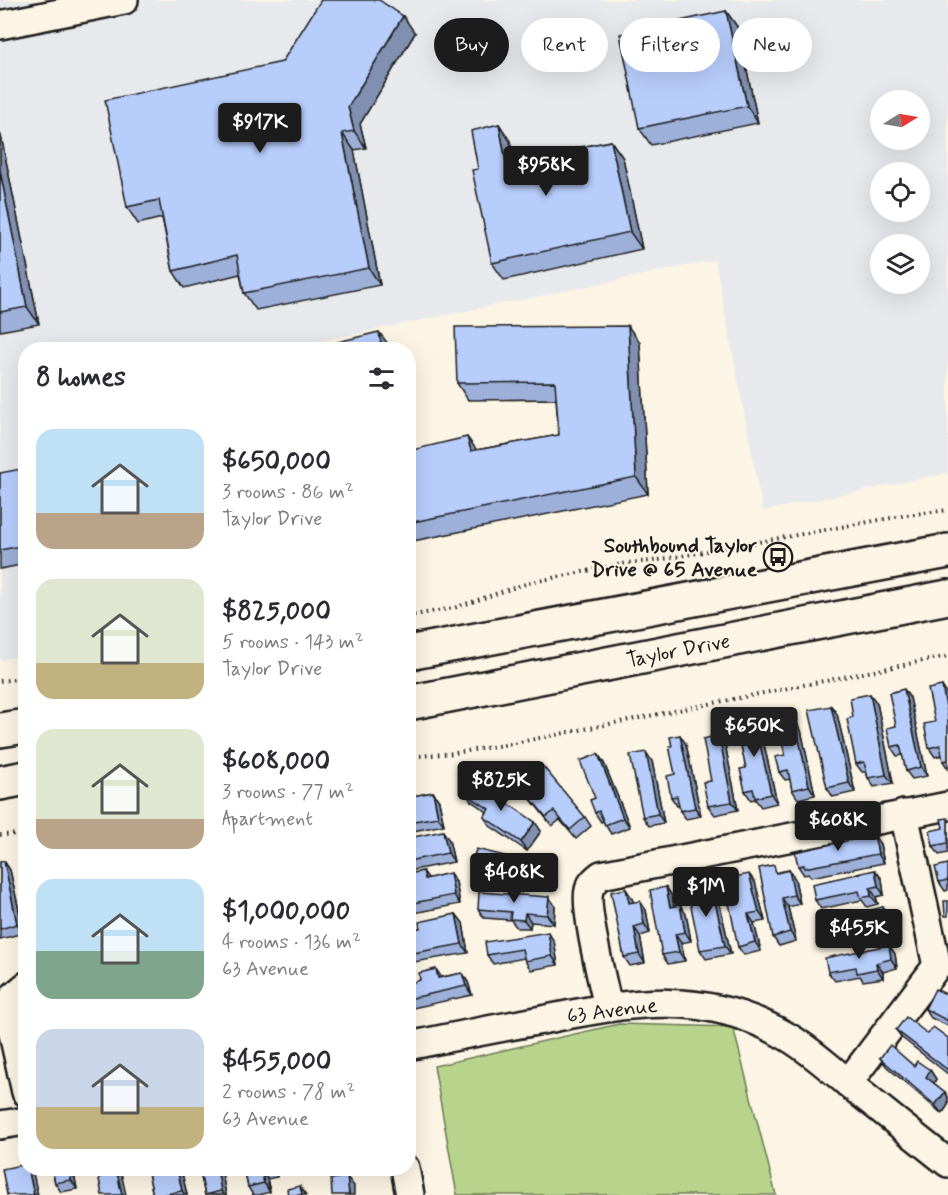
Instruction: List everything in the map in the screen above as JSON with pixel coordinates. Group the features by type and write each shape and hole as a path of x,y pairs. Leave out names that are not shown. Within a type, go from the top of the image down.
{"main road":[{"path":"416,651 948,551"},
{"name":"Taylor Drive","path":"416,701 948,597"},
{"path":"0,730 18,727"},
{"path":"0,783 18,779"}],"street":[{"path":"0,25 124,0"},
{"path":"608,1007 589,909 588,892 592,883 600,875 948,806"},
{"path":"848,1083 937,966 904,814"},
{"path":"18,993 14,996 8,1011 18,1056"},
{"name":"63 Avenue","path":"416,1044 642,1002 717,1007 756,1020 788,1037 820,1059 948,1163"},
{"path":"0,1125 18,1122"},
{"path":"406,1176 410,1195"}],"path":[{"path":"416,615 454,608 528,583 627,563 653,561 907,515 948,510"},
{"path":"416,756 510,744 948,656"},
{"path":"0,681 18,679"},
{"path":"0,835 18,834"}],"shaded area":[{"path":"0,0 948,0 948,473 763,511 715,260 315,342 18,342 18,656 0,660"}],"green space":[{"path":"619,1024 733,1027 776,1195 457,1195 434,1066"}],"building":[{"path":"321,0 379,0 403,16 348,107 354,131 342,133 369,268 244,293 237,255 173,271 159,200 127,207 105,100 282,62"},
{"path":"726,11 732,38 732,72 739,72 747,106 639,128 628,72 720,72 720,18 694,18"},
{"path":"499,124 506,162 611,141 630,232 492,263 472,170 478,169 471,131"},
{"path":"0,171 27,307 0,312"},
{"path":"628,326 636,477 416,521 416,449 467,437 471,451 559,435 555,382 457,383 455,327"},
{"path":"379,332 381,342 338,342"},
{"path":"18,470 18,547 0,550 0,473"},
{"path":"942,686 948,717 948,760 943,761 940,745 929,748 924,724 935,722 928,689"},
{"path":"904,689 921,767 906,771 900,745 891,747 887,728 896,726 889,693"},
{"path":"870,694 886,775 868,778 864,762 856,764 847,719 853,717 850,698"},
{"path":"831,706 849,783 827,788 809,710"},
{"path":"788,710 791,722 795,721 809,786 792,790 788,770 779,772 775,757 785,755 776,712"},
{"path":"761,716 764,730 757,731 771,794 755,798 753,789 745,791 740,769 746,768 738,732 744,731 741,720"},
{"path":"680,735 695,808 680,811 677,796 671,797 667,776 675,774 669,746 672,746 670,737"},
{"path":"719,735 732,802 708,806 703,782 711,781 703,739"},
{"path":"646,752 658,814 643,817 630,755"},
{"path":"598,754 623,818 605,825 599,811 595,813 590,800 595,798 580,761"},
{"path":"541,764 585,817 570,830 554,811 546,817 518,783"},
{"path":"474,780 535,822 521,842 484,817 489,809 465,793"},
{"path":"433,792 438,817 416,821 416,795"},
{"path":"948,818 948,843 933,846 930,831 943,828 941,819"},
{"path":"443,831 448,853 416,859 416,837"},
{"path":"874,835 878,854 804,868 804,865 798,866 795,852"},
{"path":"476,849 534,863 531,877 518,873 514,883 470,871"},
{"path":"4,861 17,924 0,929 0,862"},
{"path":"948,864 948,880 939,882 935,867"},
{"path":"774,865 776,873 789,870 794,895 782,898 790,932 773,937 759,868"},
{"path":"875,870 878,886 870,888 871,896 861,898 859,891 815,900 812,884"},
{"path":"423,871 425,879 450,873 454,895 416,902 416,872"},
{"path":"749,874 759,912 748,914 755,942 738,947 724,879"},
{"path":"702,884 704,895 713,893 725,946 700,950 687,887"},
{"path":"666,887 670,907 680,905 685,932 675,934 679,952 662,955 650,890"},
{"path":"626,889 629,903 640,901 644,924 634,927 639,954 624,957 611,892"},
{"path":"479,892 549,897 547,915 525,913 524,920 510,919 511,912 478,909"},
{"path":"944,901 948,901 948,916 945,916"},
{"path":"883,907 888,931 851,938 850,932 823,938 820,922"},
{"path":"456,914 462,944 416,953 416,929 420,928 419,922"},
{"path":"548,932 552,956 525,961 522,949 487,955 485,942"},
{"path":"889,945 891,959 876,963 877,969 857,973 856,967 828,972 825,958"},
{"path":"436,969 438,978 462,973 466,986 416,997 416,981 420,980 419,973"},
{"path":"935,989 948,995 948,1021 925,1009"},
{"path":"906,1017 928,1034 933,1027 948,1038 948,1070 896,1030"},
{"path":"890,1045 914,1066 917,1061 930,1070 926,1077 945,1092 935,1105 880,1058"},
{"path":"18,1166 18,1176 30,1176 34,1195 7,1195 2,1169"},
{"path":"54,1176 70,1176 71,1180 55,1183"},
{"path":"98,1176 118,1176 122,1195 102,1195"},
{"path":"149,1176 179,1176 182,1191 153,1195"},
{"path":"201,1176 218,1176 221,1191 205,1195"},
{"path":"246,1176 262,1176 264,1183 248,1187"},
{"path":"347,1177 349,1195 332,1195 331,1179"},
{"path":"300,1186 302,1195 288,1195 287,1189"}],"place":[{"name":"Southbound Taylor Drive @ 65 Avenue","path":"778,557"}]}
